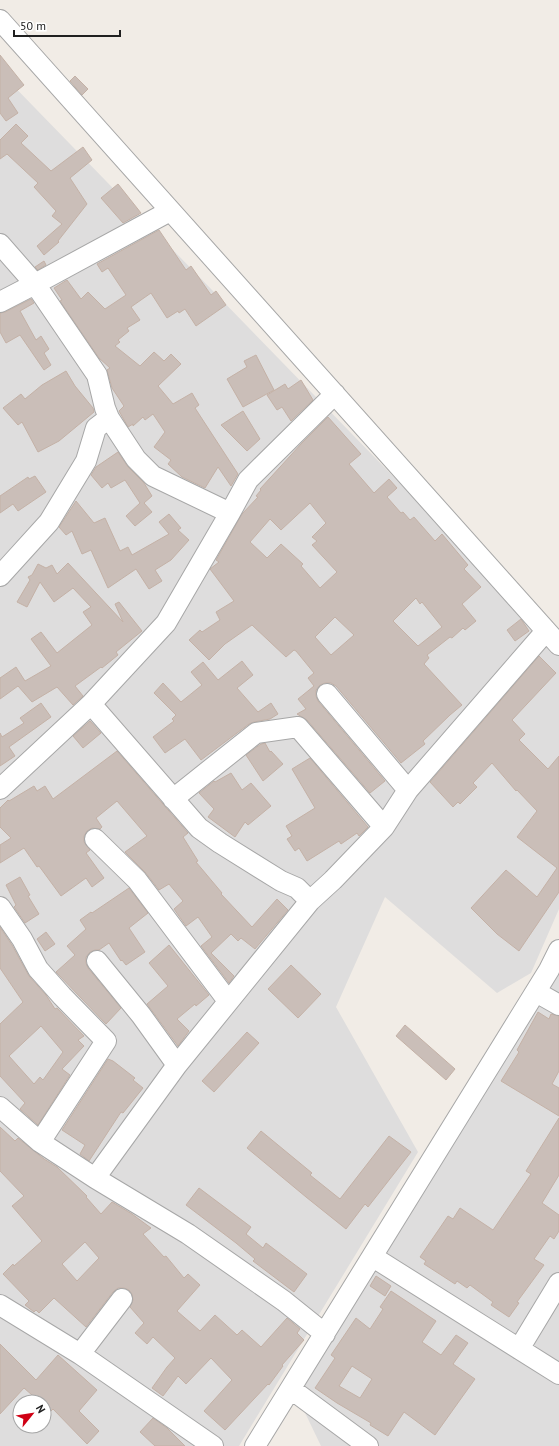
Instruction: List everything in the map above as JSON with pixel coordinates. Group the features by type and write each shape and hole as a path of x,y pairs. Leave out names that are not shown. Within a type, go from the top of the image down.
{"street":[{"path":"0,20 553,638 408,790 384,827 333,880 310,901 177,1065 95,1178"},
{"path":"0,302 170,211"},
{"path":"0,244 35,284 97,376 104,408 136,459 153,476 230,513"},
{"path":"0,789 91,704 166,623 248,480 335,394"},
{"path":"0,576 49,522 86,461 96,428 109,418"},
{"path":"328,694 408,790"},
{"path":"91,704 200,828 220,844 281,881 297,888 310,901"},
{"path":"173,799 256,733 298,727 384,827"},
{"path":"95,839 137,880 228,1002"},
{"path":"0,907 22,939 38,969 106,1041 40,1142"},
{"path":"255,1446 536,992 559,950"},
{"path":"97,961 141,1015 177,1065"},
{"path":"536,992 559,1005"},
{"path":"0,1107 40,1142 95,1178 188,1234 284,1300 325,1334"},
{"path":"373,1256 559,1374"},
{"path":"519,1349 559,1283"},
{"path":"80,1354 122,1299"},
{"path":"0,1305 80,1354 213,1446"},
{"path":"291,1389 368,1446"}],"shaded area":[{"path":"0,72 528,615 545,640 559,656 559,909 531,973 497,993 385,897 336,1007 418,1152 239,1446 0,1446"},
{"path":"559,939 559,1446 321,1446 296,1394 536,982"}],"building":[{"path":"0,55 24,85 8,98 18,113 6,121 0,113"},
{"path":"75,76 88,89 82,95 70,81"},
{"path":"16,124 28,136 21,143 51,171 83,147 92,160 70,178 87,204 58,241 59,242 44,255 37,246 62,224 52,216 56,211 34,187 38,183 7,154 0,159 0,140"},
{"path":"118,184 141,213 123,223 101,198"},
{"path":"159,230 186,270 191,266 211,295 216,291 226,305 196,326 185,309 179,313 178,311 167,318 151,293 131,307 140,320 127,328 129,331 118,340 120,342 115,346 140,366 154,352 164,361 171,354 181,364 158,386 173,404 192,393 199,405 195,408 238,474 231,486 218,467 205,488 182,477 168,464 171,460 154,447 165,432 153,414 145,420 143,417 133,426 133,424 128,427 119,411 124,406 112,388 107,370 110,368 99,358 60,301 62,300 54,288 67,280 81,299 88,292 105,309 126,295 108,268 102,272 97,264"},
{"path":"44,261 46,265 38,270 35,267"},
{"path":"31,299 34,303 20,311 36,340 41,336 49,349 44,353 51,365 44,370 20,335 6,343 0,332 0,313"},
{"path":"256,355 274,390 243,407 227,379 247,367 244,361"},
{"path":"66,371 75,386 93,408 94,412 59,441 38,452 22,422 18,425 3,408 21,394 25,399 42,385"},
{"path":"301,380 313,400 291,421 282,407 277,410 267,395 285,384 288,389"},
{"path":"243,411 260,439 247,451 221,425"},
{"path":"328,417 361,454 349,464 374,493 389,479 397,488 387,497 401,513 403,512 410,520 414,517 435,541 442,534 468,565 464,569 481,587 462,604 476,621 465,630 463,628 452,638 450,637 427,655 429,658 424,664 462,705 423,741 425,744 401,763 336,686 331,683 325,683 320,685 316,690 318,701 385,781 370,793 307,720 297,714 306,709 298,699 314,686 308,678 314,673 296,651 294,650 286,657 252,625 225,644 209,660 189,640 200,630 202,632 220,620 216,612 234,601 210,569 219,562 216,560 242,514 258,497 256,496 261,490 260,489","holes":["310,503 326,523 312,537 317,541 312,545 337,572 320,588 301,566 303,564 281,544 267,558 250,542 270,519 281,530","416,598 420,604 422,602 442,627 418,646 393,621","335,617 354,635 331,655 315,637"]},
{"path":"118,452 128,467 144,483 152,496 144,503 152,512 135,526 126,516 140,503 125,480 111,488 108,483 102,488 91,475 96,467"},
{"path":"35,476 46,492 18,511 13,504 0,513 0,496 28,477 29,479"},
{"path":"76,501 94,523 105,518 120,551 128,547 132,555 169,534 159,522 169,514 181,528 178,530 189,540 171,560 155,570 162,581 149,589 136,569 108,588 91,550 82,554 72,531 66,535 59,527"},
{"path":"68,563 123,622 115,604 119,602 142,631 116,652 118,655 75,686 83,696 73,705 57,687 32,702 18,686 0,699 0,678 16,667 25,681 51,666 31,639 41,632 57,653 92,625 83,612 91,607 73,588 54,602 40,582 27,607 17,602 30,580 28,577 32,575 38,564 46,568 52,565 57,574"},
{"path":"521,619 529,631 515,641 507,630"},
{"path":"539,656 556,673 512,720 525,734 519,740 548,769 559,756 559,892 519,951 497,934 471,908 506,870 537,897 557,868 517,837 537,811 517,790 516,791 492,763 473,783 477,787 460,804 458,802 453,807 430,782"},
{"path":"242,661 253,675 237,688 258,712 271,703 278,714 270,719 249,724 201,760 185,739 165,753 153,737 174,721 172,719 176,715 154,693 163,683 181,702 202,685 191,672 203,662 218,680"},
{"path":"41,703 51,717 9,747 15,756 0,766 0,733 2,737 24,723 20,718"},
{"path":"90,721 101,733 83,748 73,736"},
{"path":"265,743 270,752 271,751 283,764 263,781 246,755 261,744"},
{"path":"117,751 188,833 183,837 198,861 196,862 222,893 221,894 252,927 277,899 288,910 255,949 241,938 238,941 231,934 211,953 234,976 229,983 201,946 212,937 198,917 186,926 174,909 183,901 169,884 159,890 145,872 125,852 147,836 117,801 96,818 102,827 100,829 92,828 87,831 84,836 84,842 90,850 86,853 104,878 92,887 86,878 61,896 39,866 37,867 24,848 0,863 0,845 11,838 0,827 0,808 8,800 9,801 34,786 37,791 45,786 53,799"},
{"path":"310,758 368,827 359,836 357,833 341,844 339,841 307,861 299,848 295,851 287,839 292,836 286,826 315,808 292,769"},
{"path":"231,773 242,790 251,783 271,806 248,825 245,822 235,837 208,817 214,809 199,793 214,781 215,782"},
{"path":"20,877 30,895 28,896 39,914 25,923 14,907 16,905 6,885"},
{"path":"129,888 148,913 129,928 145,952 126,965 122,960 121,961 109,943 99,950 90,952 86,957 88,968 121,1008 106,1024 56,972 75,955 67,946 86,929 80,920"},
{"path":"0,927 29,976 46,995 55,1009 57,1008 84,1036 78,1040 84,1046 62,1069 70,1075 38,1125 20,1109 25,1103 0,1076 0,1024 23,1002 0,968","holes":["41,1026 63,1052 43,1080 40,1077 34,1084 9,1056"]},
{"path":"46,932 55,944 45,951 37,939"},
{"path":"169,945 209,995 177,1019 189,1031 178,1046 147,1004 168,986 149,963"},
{"path":"291,965 321,994 298,1018 268,989"},
{"path":"538,1012 549,1019 551,1014 559,1016 559,1071 552,1084 559,1088 559,1116 501,1081 519,1052 517,1050"},
{"path":"405,1025 455,1069 446,1080 396,1036"},
{"path":"247,1032 259,1043 214,1092 202,1081"},
{"path":"108,1059 113,1061 135,1078 133,1080 143,1088 123,1113 121,1112 89,1161 80,1154 85,1145 62,1130"},
{"path":"559,1118 559,1175 542,1203 559,1215 559,1231 554,1239 550,1236 534,1259 544,1265 517,1302 519,1303 509,1317 491,1305 493,1302 470,1285 467,1288 457,1281 455,1284 424,1264 426,1261 420,1257 448,1216 453,1219 460,1208 493,1230 531,1174 526,1171"},
{"path":"0,1127 15,1141 18,1138 44,1159 57,1167 87,1196 86,1197 101,1214 112,1202 151,1228 143,1234 164,1257 166,1256 184,1278 188,1274 200,1285 177,1311 200,1331 215,1315 237,1335 242,1330 261,1347 287,1318 300,1329 297,1333 304,1340 282,1365 283,1366 269,1385 268,1384 225,1430 204,1411 232,1380 211,1358 186,1384 178,1376 163,1396 152,1388 175,1358 153,1337 147,1344 135,1333 144,1323 130,1307 133,1300 132,1294 129,1290 118,1288 113,1292 86,1327 54,1298 39,1313 36,1310 34,1312 25,1305 29,1301 3,1274 42,1241 12,1206 24,1196 0,1171","holes":["85,1242 99,1258 77,1281 62,1264"]},
{"path":"261,1131 312,1173 310,1175 340,1199 389,1136 411,1152 368,1207 365,1204 346,1229 247,1148"},
{"path":"199,1188 251,1227 246,1234 263,1248 266,1243 307,1274 294,1292 253,1261 255,1259 236,1243 186,1205"},
{"path":"376,1276 391,1286 385,1296 370,1286"},
{"path":"391,1291 436,1321 422,1342 441,1355 456,1335 468,1343 453,1364 475,1379 435,1435 404,1412 388,1436 370,1425 371,1423 315,1388 335,1358 331,1355 356,1318 370,1329 383,1309 380,1307","holes":["352,1366 372,1379 360,1398 339,1386"]},
{"path":"0,1344 36,1380 58,1355 97,1390 79,1411 99,1431 87,1444 53,1409 52,1410 52,1394 31,1394 24,1388 18,1394 12,1394 12,1401 0,1414"},
{"path":"153,1418 167,1428 185,1446 155,1446 140,1432"}]}
